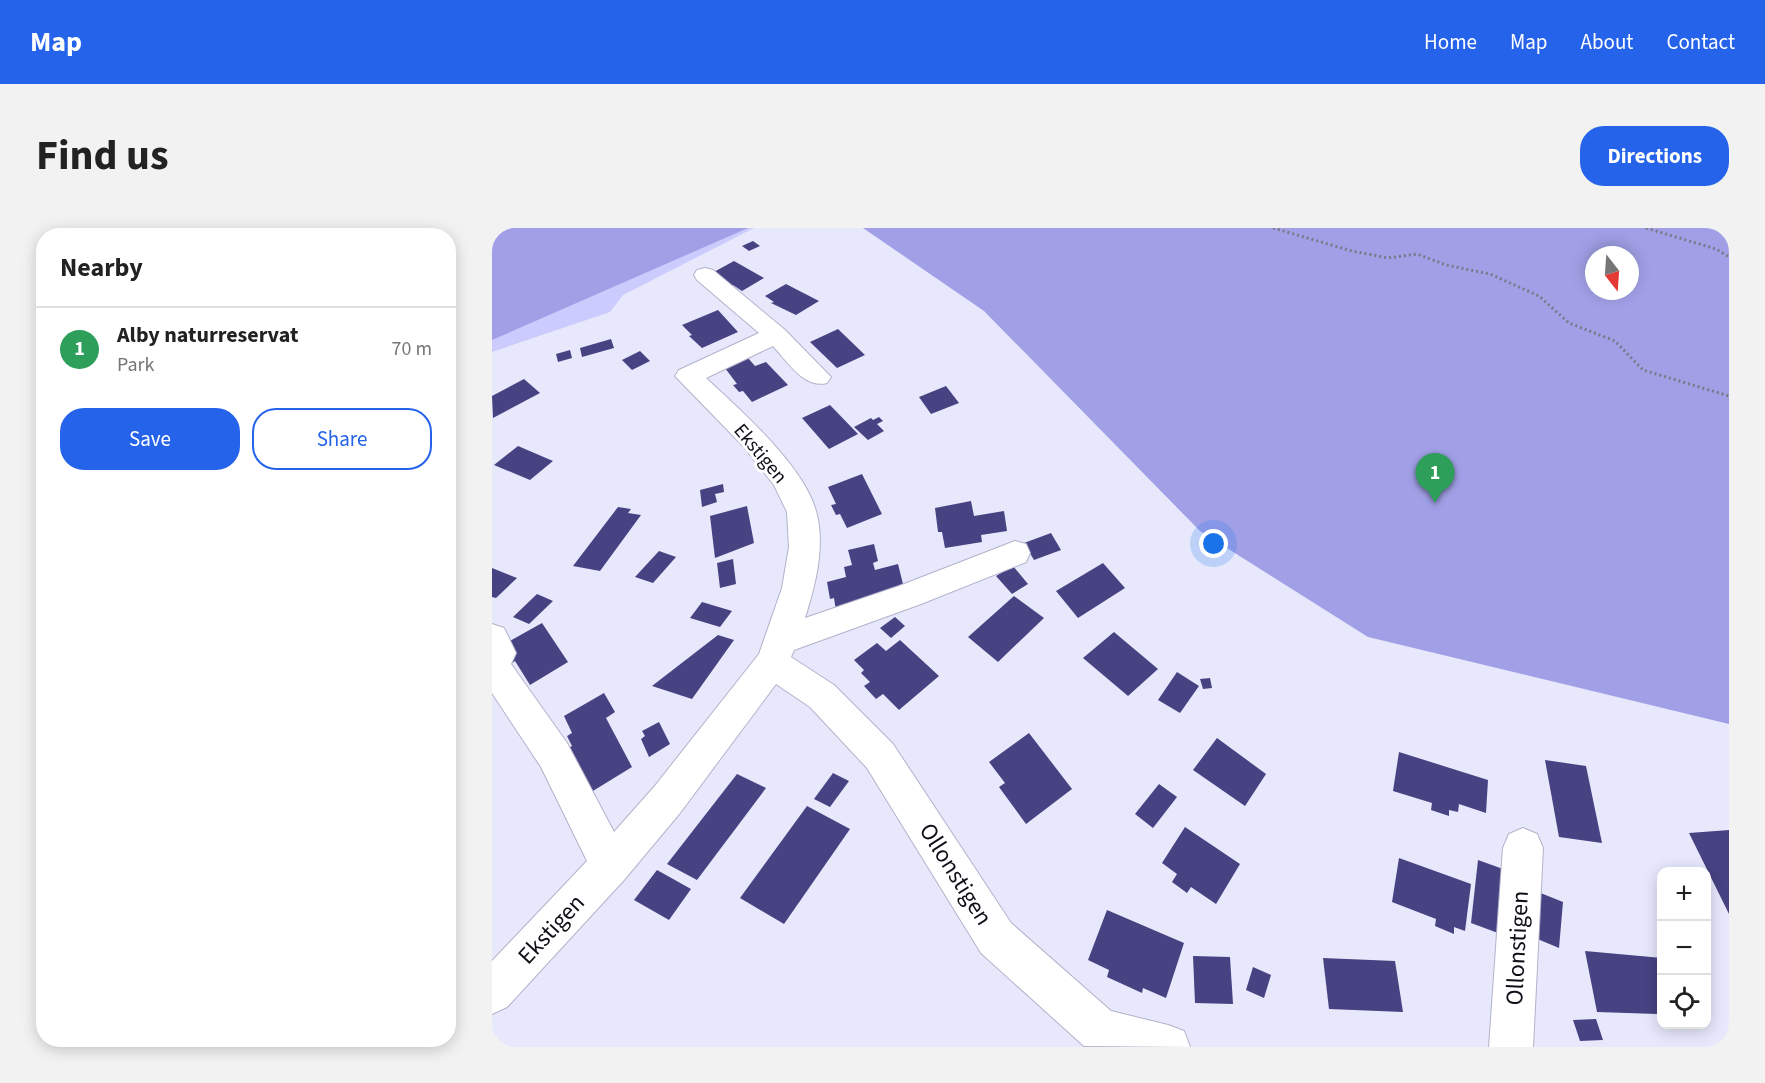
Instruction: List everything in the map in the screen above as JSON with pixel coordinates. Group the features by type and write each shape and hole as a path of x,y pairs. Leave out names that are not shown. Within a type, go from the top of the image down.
{"street":[{"path":"705,275 776,335 818,377"},
{"name":"Ekstigen","path":"492,992 610,866 667,800 777,651 806,553 802,512 784,476 721,407 688,376 776,335"},
{"path":"777,651 1015,553"},
{"path":"492,638 500,652 493,666 554,755 610,866"},
{"name":"Ollonstigen","path":"777,651 880,756 996,938 1100,1030 1168,1047"},
{"name":"Ollonstigen","path":"1511,1047 1523,848"}],"path":[{"path":"1273,228 1352,251 1388,258 1417,254 1446,265 1491,274 1539,296 1569,322 1615,340 1643,370 1729,396"},
{"path":"1646,228 1716,249 1729,257"}],"shaded area":[{"path":"492,228 754,228 623,295 610,312 492,352"},
{"path":"492,228 748,228 492,340"},
{"path":"863,228 1729,228 1729,724 1368,637 1200,531 984,311"}],"building":[{"path":"753,241 760,246 749,251 742,246"},
{"path":"734,261 764,278 742,291 733,285 730,287 712,273"},
{"path":"786,284 819,301 796,315 771,303 774,302 765,296"},
{"path":"718,310 738,332 702,348 689,336 692,335 682,325"},
{"path":"838,329 865,355 837,368 810,342"},
{"path":"611,339 614,348 582,357 580,348"},
{"path":"570,350 572,358 558,362 556,354"},
{"path":"640,351 650,361 632,370 622,360"},
{"path":"748,358 755,366 766,362 788,385 752,402 743,391 739,392 733,385 737,384 725,368"},
{"path":"524,379 540,393 493,418 492,396"},
{"path":"946,386 959,403 931,414 919,397"},
{"path":"830,405 858,434 829,449 802,418"},
{"path":"879,417 883,421 877,424 884,431 868,440 854,427 871,418 873,420"},
{"path":"518,446 553,461 530,480 494,465"},
{"path":"862,474 882,514 847,528 840,514 836,515 831,505 836,504 828,487"},
{"path":"723,484 724,492 715,494 717,502 702,507 700,490"},
{"path":"971,501 974,516 1004,511 1007,531 981,535 982,542 945,548 942,532 938,532 935,508"},
{"path":"747,506 754,543 715,558 710,516"},
{"path":"618,507 631,509 628,513 641,515 600,571 573,566"},
{"path":"1051,533 1061,550 1034,560 1024,543"},
{"path":"874,544 878,561 873,563 875,570 898,564 905,592 836,611 834,598 830,599 827,582 846,577 844,567 852,565 848,550"},
{"path":"659,551 676,557 653,583 635,577"},
{"path":"733,559 736,584 720,588 717,563"},
{"path":"1103,563 1125,588 1078,618 1056,591"},
{"path":"1013,566 1028,584 1012,594 996,576"},
{"path":"492,568 517,578 496,598 492,597"},
{"path":"537,594 553,601 529,624 513,617"},
{"path":"1014,596 1044,618 998,662 968,637"},
{"path":"702,602 732,611 720,627 690,618"},
{"path":"895,617 905,626 891,638 880,628"},
{"path":"542,623 568,662 530,685 515,661 506,667 501,646"},
{"path":"1114,632 1158,669 1128,696 1083,658"},
{"path":"718,635 734,640 692,699 652,686"},
{"path":"900,640 939,676 899,710 883,694 876,699 864,686 870,682 861,673 864,670 854,660 877,643 886,651"},
{"path":"1177,672 1199,686 1180,713 1158,700"},
{"path":"1210,678 1212,688 1203,689 1200,679"},
{"path":"604,693 615,712 606,718 632,767 588,794 561,752 572,746 567,736 572,733 564,716"},
{"path":"659,722 670,744 649,757 641,739 645,736 642,731"},
{"path":"1029,733 1072,789 1026,824 999,787 1005,783 989,762"},
{"path":"1217,738 1266,774 1245,806 1193,770"},
{"path":"1399,752 1488,780 1486,813 1459,804 1458,812 1449,810 1449,816 1431,810 1432,803 1393,791"},
{"path":"1545,760 1586,766 1602,843 1559,837"},
{"path":"833,773 849,781 830,807 814,799"},
{"path":"737,774 766,788 697,880 667,864"},
{"path":"1159,784 1177,797 1153,828 1135,814"},
{"path":"807,806 850,829 784,924 740,898"},
{"path":"1185,827 1240,864 1216,904 1191,887 1187,893 1172,882 1177,874 1162,863"},
{"path":"1729,830 1729,914 1711,878 1711,867 1706,867 1689,833"},
{"path":"1399,858 1471,884 1465,931 1454,927 1454,934 1435,926 1436,919 1392,902"},
{"path":"1478,860 1503,869 1498,933 1471,923"},
{"path":"657,870 691,889 669,920 634,900"},
{"path":"1533,890 1563,902 1559,948 1528,935"},
{"path":"1107,910 1184,943 1166,998 1143,988 1142,993 1107,977 1109,970 1088,960"},
{"path":"1585,951 1657,958 1657,1014 1597,1012"},
{"path":"1193,956 1230,957 1233,1004 1195,1003"},
{"path":"1323,958 1395,961 1403,1012 1329,1009"},
{"path":"1253,967 1271,975 1264,998 1246,990"},
{"path":"1596,1019 1603,1040 1580,1041 1573,1020"}],"place":[{"name":"Alby naturreservat","path":"1435,503"}]}
